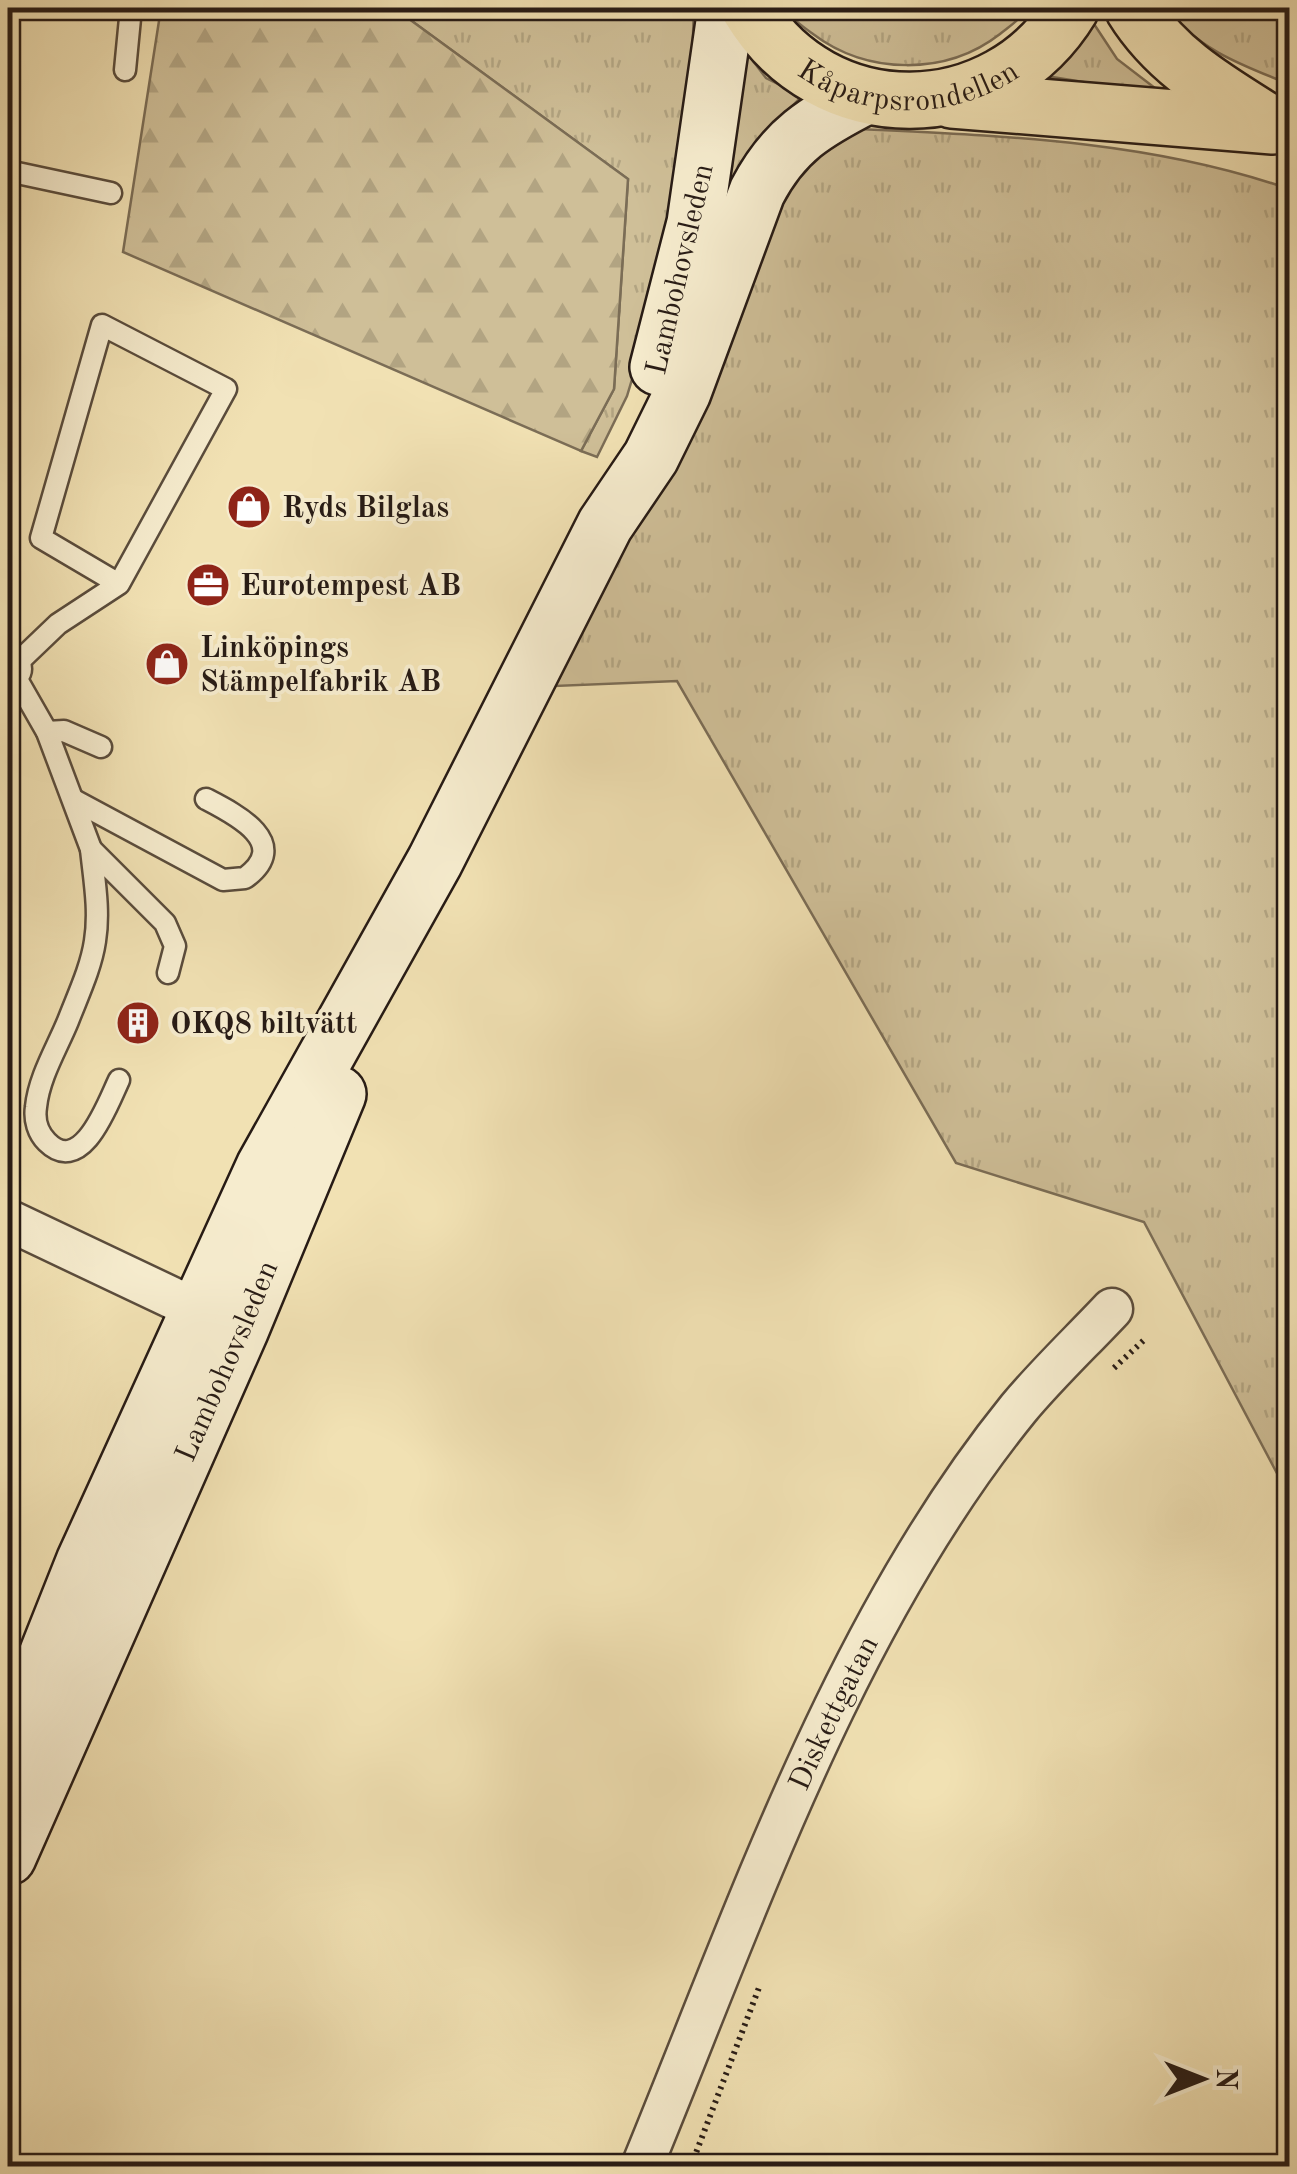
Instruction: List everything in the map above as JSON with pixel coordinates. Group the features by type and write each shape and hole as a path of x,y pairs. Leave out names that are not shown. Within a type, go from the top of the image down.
{"main road":[{"name":"Lambohovsleden","path":"605,525 678,298 698,204 726,8"},
{"name":"Kåparpsrondellen","path":"749,8 765,32 800,65 821,78 866,96 901,100 936,99 1007,74 1046,42 1071,8"},
{"path":"1133,8 1164,49 1196,76 1281,129"},
{"name":"Lambohovsleden","path":"8,1857 219,1320 264,1167 435,860 605,525 651,457 683,392 770,166 807,129 866,96"},
{"path":"936,99 1281,129"},
{"name":"Lambohovsleden","path":"8,1753 84,1562 219,1320"}],"street":[{"path":"8,1220 219,1320"},
{"name":"Diskettgatan","path":"642,2166 820,1734 847,1683 930,1533 1019,1408 1112,1310"}],"lane":[{"path":"124,70 132,8"},
{"path":"8,171 111,193"},
{"path":"120,584 40,538 102,325 226,389 120,584 58,624 9,674 47,732 74,800 91,849 97,905 95,941 84,978 43,1079 36,1108 37,1127 47,1142 59,1150 71,1151 82,1145 120,1080"},
{"path":"47,732 64,731 101,747"},
{"path":"74,800 223,880 245,878 263,852 260,840 254,828 206,799"},
{"path":"91,849 164,923 175,946 168,973"}],"path":[{"path":"1102,1380 1144,1340"},
{"path":"691,2166 766,1972"}],"green space":[{"path":"161,8 394,8 628,179 614,389 581,451 123,252"},
{"path":"394,8 694,8 690,115 657,296 627,396 597,457 581,451 614,389 628,179"},
{"path":"785,8 1028,8 979,48 931,63 906,65 857,57 834,47 801,25"},
{"path":"1167,8 1289,8 1289,84 1206,45"},
{"path":"1092,21 1117,59 1164,95 1046,76 1071,56"},
{"path":"738,41 766,78 802,96 755,144 723,217"},
{"path":"861,129 1024,138 1131,151 1184,160 1289,189 1289,1496 1144,1222 956,1163 677,681 555,686 705,379 775,206 817,151"}],"place":[{"name":"Ryds Bilglas","path":"249,507"},
{"name":"Eurotempest AB","path":"208,585"},
{"name":"Linköpings Stämpelfabrik AB","path":"167,664"},
{"name":"OKQ8 biltvätt","path":"138,1023"}]}
